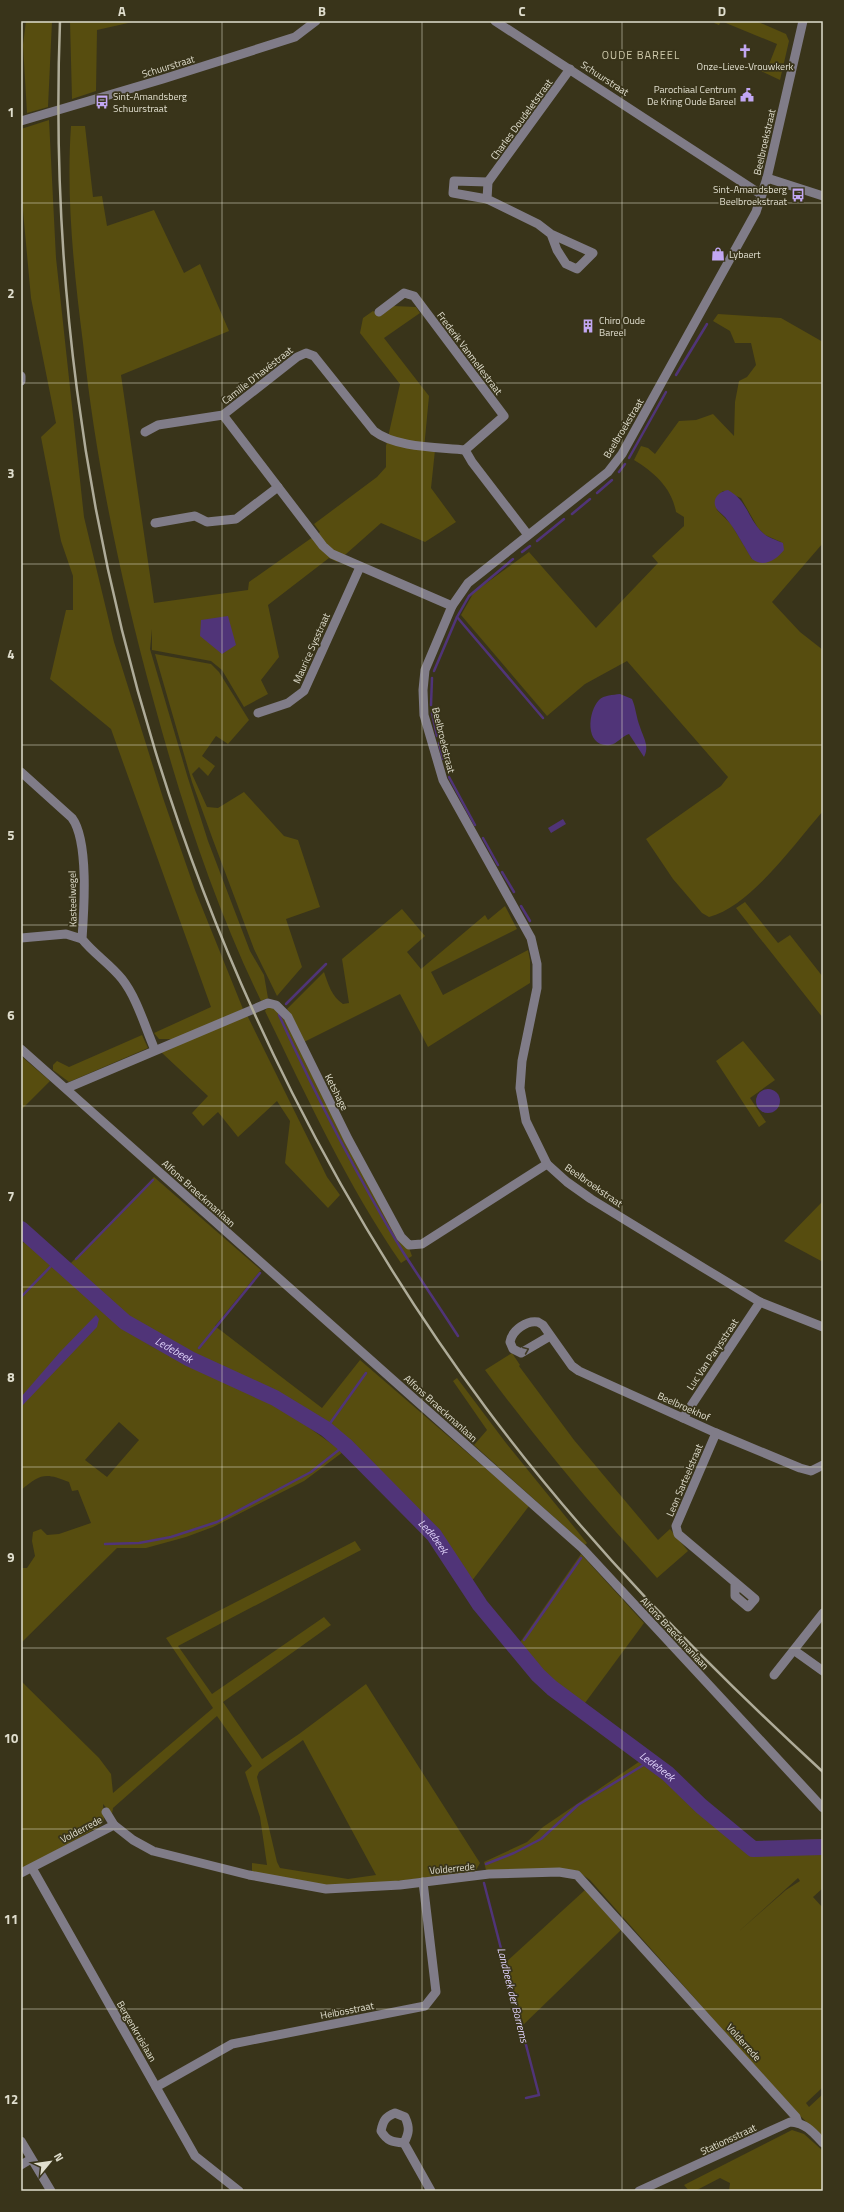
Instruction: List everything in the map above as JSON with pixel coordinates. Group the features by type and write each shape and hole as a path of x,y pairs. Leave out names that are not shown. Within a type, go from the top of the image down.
{"street":[{"name":"Schuurstraat","path":"21,121 163,80 295,37 316,21"},
{"name":"Schuurstraat","path":"495,21 570,68 762,195"},
{"name":"Beelbroekstraat","path":"803,21 767,178 756,212 622,454 608,472 468,583 452,606 425,670 423,690 424,714 443,780 531,938 537,964 537,988 522,1061 520,1088 526,1121 547,1164 567,1182 591,1199 760,1302 823,1327"},
{"name":"Charles Doudeletstraat","path":"488,182 570,68"},
{"path":"767,178 823,196"},
{"path":"487,199 488,182 454,181 453,194 487,199 538,224 551,234 593,253 577,269 566,264 557,250 551,234"},
{"name":"Frederik Vanmellestraat","path":"379,312 404,294 414,296 504,416 465,450"},
{"name":"Camille D'havéstraat","path":"452,606 332,554 323,546 223,415 297,357 306,353 314,356 325,366 374,431 381,436 406,443 465,450"},
{"path":"21,376 21,381"},
{"path":"145,432 158,425 223,415"},
{"path":"465,450 472,462 528,535"},
{"path":"155,523 195,516 207,522 236,518 278,487"},
{"name":"Maurice Sysstraat","path":"258,712 288,703 304,692 360,567"},
{"name":"Kasteelwegel","path":"21,772 72,818 78,827 81,842 85,907 82,939 93,953 122,979 132,997 155,1050"},
{"path":"21,938 66,934 82,939"},
{"name":"Ketshage","path":"67,1088 268,1003 280,1008 288,1017 348,1138 401,1237 412,1246 422,1244 547,1164"},
{"name":"Alfons Braeckmanlaan","path":"21,1049 67,1088 582,1548 823,1808"},
{"name":"Luc Van Parysstraat","path":"683,1418 760,1302"},
{"name":"Beelbroekhof","path":"550,1336 572,1366 579,1371 716,1433 805,1469 811,1471 823,1465"},
{"name":"Leon Sarteelstraat","path":"716,1433 676,1526 678,1534 735,1582"},
{"path":"774,1675 795,1651 823,1613"},
{"path":"795,1651 823,1671"},
{"path":"106,1812 114,1824"},
{"name":"Volderrede","path":"21,1873 114,1824 133,1840 153,1851 249,1875 326,1889 345,1890 489,1874 559,1872 577,1875 796,2117 798,2123"},
{"name":"Bergenkruislaan","path":"32,1868 195,2156 239,2191"},
{"name":"Heibosstraat","path":"156,2088 232,2044 425,2006 436,1992 423,1882"},
{"name":"Stationsstraat","path":"639,2191 790,2122 798,2123"},
{"path":"798,2123 809,2128 823,2143"},
{"path":"21,2141 50,2191"},
{"path":"404,2143 431,2191"},
{"path":"21,2165 32,2159"}],"shaded area":[{"path":"26,21 52,21 48,107 27,113 23,45"},
{"path":"70,21 137,21 97,30 96,91 72,99"},
{"path":"715,21 721,21 719,25 714,23"},
{"path":"721,21 756,21 786,34 789,41 780,80 761,71 764,66 768,67 777,44"},
{"path":"49,120 56,258 84,517 114,642 163,798 195,890 243,1009 175,1039 159,1039 154,1033 211,1007 111,729 50,679 66,610 73,610 73,576 61,541 41,437 56,423 31,298 21,189 21,129"},
{"path":"71,126 85,126 93,197 102,196 107,226 154,210 184,273 200,264 229,331 121,375 154,603 248,590 249,582 320,532 314,524 377,477 386,467 386,446 400,384 360,333 363,318 373,311 381,316 393,306 416,307 420,313 384,338 429,396 424,449 435,450 431,488 456,522 425,542 381,523 337,562 329,558 268,605 279,657 261,680 268,694 244,707 222,670 211,661 152,650 152,629 150,649 208,841 250,951 264,975 268,998 261,1001 228,927 187,814 141,655 120,567 102,478 88,388 77,289 70,208"},
{"path":"718,314 781,318 823,342 823,543 772,602 800,632 823,650 823,811 786,856 756,887 725,911 709,917 702,913 673,879 646,839 721,786 728,777 627,661 585,684 547,716 461,615 474,592 529,552 596,628 658,563 652,556 684,526 684,517 676,512 671,495 655,475 634,460 641,446 648,448 655,454 679,421 696,420 713,414 734,436 735,402 739,381 747,377 756,365 751,343 735,343 730,331 713,321","holes":["723,491 741,498 758,528 765,535 781,542 752,559 731,524 717,510 716,498"]},
{"path":"728,490 740,499 754,522 765,535 783,543 784,550 774,560 761,563 752,559 733,527 716,508 716,497 720,493"},
{"path":"228,616 236,645 222,654 200,636 201,620"},
{"path":"155,654 211,664 219,672 249,720 228,744 216,736 202,756 215,766 208,776 199,767 192,774 207,807 218,808 244,792 284,836 298,840 320,907 286,919 302,967 277,996 254,949 192,782"},
{"path":"620,694 632,699 646,745 646,753 644,757 629,734 610,745 602,744 596,741 592,736 592,713 599,700 603,697"},
{"path":"563,819 566,824 551,833 548,828"},
{"path":"745,902 778,943 790,935 823,977 823,1018 736,908"},
{"path":"505,906 517,929 431,972 443,995 528,950 530,960 530,983 428,1047 400,994 304,1042 287,1009 324,972 336,998 343,1004 349,1003 342,959 402,909 425,936 407,952 421,969 485,915 488,920"},
{"path":"267,1008 275,1008 286,1022 345,1142 409,1248 412,1256 401,1263 362,1202 328,1139 265,1011"},
{"path":"247,1015 327,1177 340,1195 328,1208 285,1163 290,1121 277,1101 238,1137 218,1112 203,1126 192,1113 208,1096 161,1052"},
{"path":"142,1035 148,1048 69,1082 53,1070 53,1065 57,1061 69,1067"},
{"path":"743,1041 775,1080 750,1098 766,1122 759,1127 716,1061"},
{"path":"21,1056 50,1081 21,1110"},
{"path":"768,1089 776,1093 780,1101 776,1109 768,1113 760,1109 756,1101 760,1093"},
{"path":"154,1177 261,1270 215,1326 322,1408 360,1360 529,1506 471,1582 437,1532 330,1425 309,1415 276,1394 222,1370 198,1355 169,1344 100,1298 76,1273 69,1280 106,1315 151,1346 203,1372 272,1401 343,1452 304,1481 213,1527 186,1537 146,1548 117,1548 21,1643 21,1568 27,1568 35,1556 32,1541 33,1532 41,1529 47,1535 59,1534 91,1523 78,1490 72,1491 69,1482 54,1477 43,1476 21,1490 21,1245 24,1242 21,1238 21,1222 57,1255 71,1263","holes":["119,1422 139,1440 107,1477 85,1460"]},
{"path":"823,1201 823,1262 784,1241"},
{"path":"96,1315 99,1319 97,1327 21,1407 21,1397 60,1352"},
{"path":"512,1353 520,1365 519,1366 574,1440 658,1540 670,1529 688,1551 657,1578 568,1476 485,1370"},
{"path":"457,1378 506,1443 587,1543 585,1545 474,1445 487,1430 453,1381"},
{"path":"355,1541 361,1550 178,1646 212,1694 324,1617 331,1625 223,1702 262,1759 299,1734 366,1684 480,1863 475,1872 380,1883 328,1886 252,1872 252,1863 267,1865 260,1817 245,1772 252,1766 217,1716 113,1808 112,1814 103,1804 104,1822 100,1826 23,1869 21,1864 21,1681 99,1758 111,1774 113,1793 213,1708 166,1638","holes":["303,1740 376,1875 348,1879 280,1868 277,1862 257,1777 259,1772"]},
{"path":"581,1554 644,1623 582,1707 548,1678 519,1644"},
{"path":"649,1755 670,1770 750,1842 823,1839 823,1888 813,1897 823,1908 823,2087 806,2103 809,2107 823,2094 823,2138 792,2108 590,1880 576,1870 486,1870 484,1862 527,1842 543,1827","holes":["798,1878 800,1881 786,1890 737,1933"]},
{"path":"585,1890 621,1930 520,2028 504,1964"},
{"path":"792,2130 804,2134 823,2151 823,2189 820,2191 729,2191 730,2183 720,2178 695,2191 689,2191 684,2185"}],"waterway":[{"path":"676,375 707,324"},
{"path":"629,458 666,392"},
{"path":"619,472 625,464"},
{"path":"597,493 612,480"},
{"path":"572,514 590,499"},
{"path":"537,541 564,519"},
{"path":"522,552 530,546"},
{"path":"513,559 469,596 457,617 543,718"},
{"path":"434,671 457,617"},
{"path":"431,705 432,678"},
{"path":"432,713 437,736"},
{"path":"439,743 443,759"},
{"path":"449,777 475,825"},
{"path":"483,838 498,865"},
{"path":"502,872 514,892"},
{"path":"521,906 530,921"},
{"path":"286,1004 326,964"},
{"path":"279,1015 322,1106 369,1194 403,1252 458,1336"},
{"path":"76,1259 153,1180"},
{"name":"Ledebeek","path":"21,1229 125,1322 190,1359 275,1398 326,1429 345,1445 434,1535 480,1605 538,1675 552,1688 668,1774 701,1806 753,1849 823,1847"},
{"path":"21,1297 56,1261"},
{"path":"199,1348 260,1273"},
{"path":"326,1429 366,1373"},
{"path":"105,1544 139,1543 171,1537 217,1522 311,1472 345,1445"},
{"path":"524,1640 581,1558"},
{"name":"Ledebeek","path":"517,1649 520,1646"},
{"name":"Landbeek der Borrems","path":"486,1864 514,1853 541,1839 578,1805 650,1761"},
{"name":"Landbeek der Borrems","path":"484,1883 539,2095 526,2098"}],"railway":[{"path":"60,21 61,206 77,391 109,572 155,751 217,925 292,1093 382,1254 486,1408 563,1505 646,1598 733,1687 823,1772"}],"place":[{"name":"Onze-Lieve-Vrouwkerk","path":"745,51"},
{"name":"Parochiaal Centrum De Kring Oude Bareel","path":"747,95"},
{"name":"Sint-Amandsberg Schuurstraat","path":"102,102"},
{"name":"Sint-Amandsberg Beelbroekstraat","path":"798,195"},
{"name":"Lybaert","path":"718,254"},
{"name":"Chiro Oude Bareel","path":"588,326"}],"district":[{"name":"OUDE BAREEL","path":"641,55"}]}
